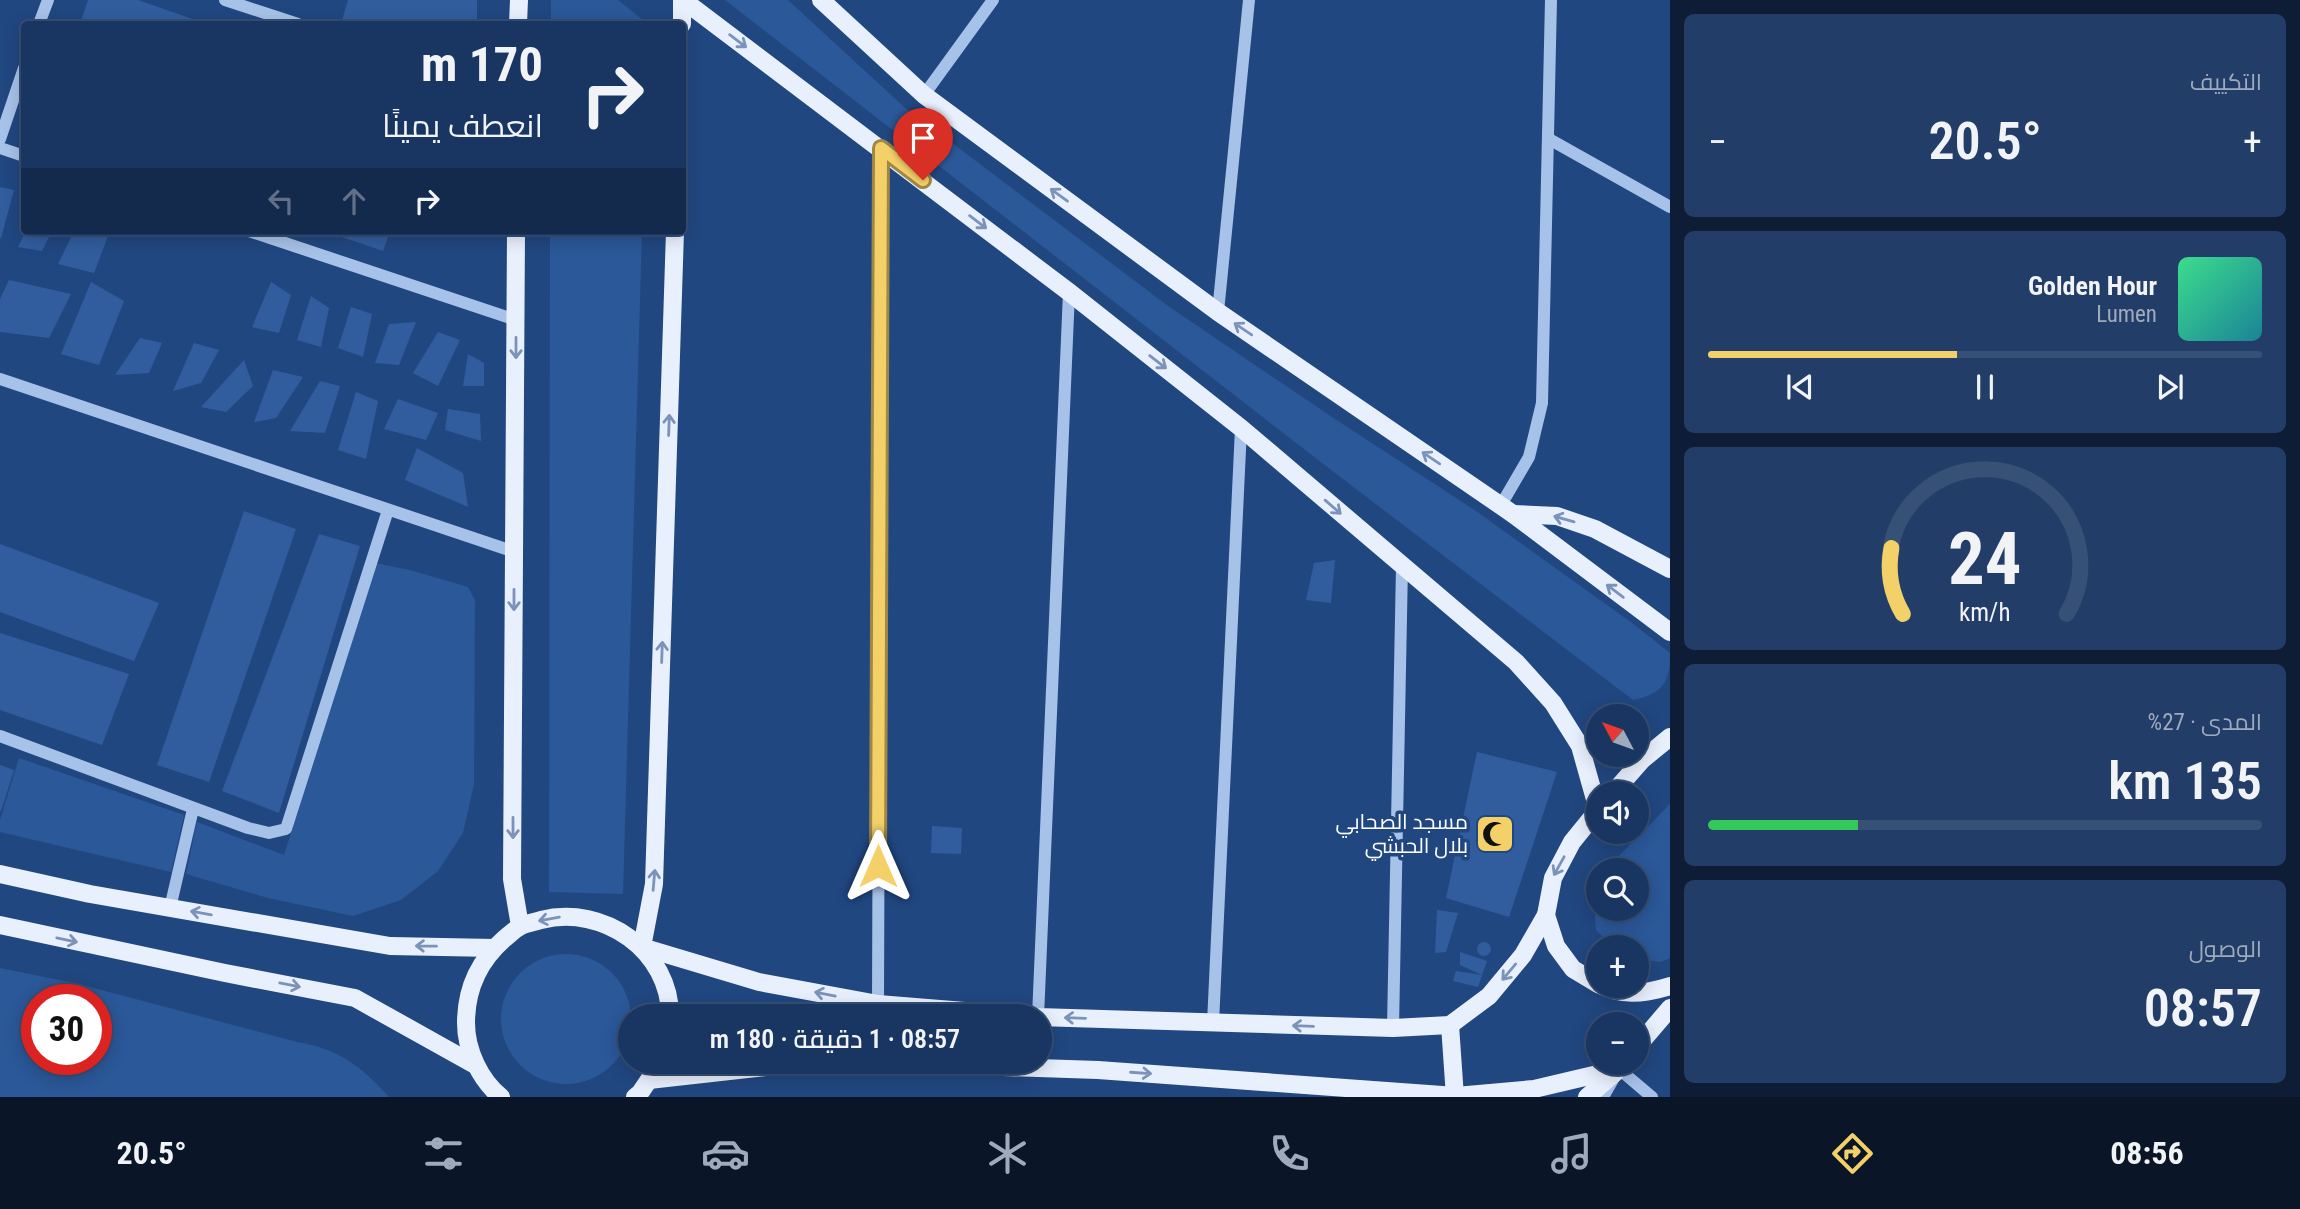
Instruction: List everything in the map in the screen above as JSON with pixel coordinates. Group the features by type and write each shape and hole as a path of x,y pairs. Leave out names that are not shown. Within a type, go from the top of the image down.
{"main road":[{"path":"519,0 519,21"},
{"path":"681,21 683,0"},
{"path":"683,0 1069,292 1241,428 1516,662 1553,703 1580,746 1598,810 1573,842 1553,878 1546,915 1523,955 1489,996 1450,1025 1393,1028 1052,1017"},
{"path":"821,0 925,95 1218,312 1507,510 1670,632"},
{"path":"516,235 512,878 520,926"},
{"path":"642,947 654,884 675,235"},
{"path":"1507,510 1557,516 1595,529 1670,569"},
{"path":"1624,781 1642,760 1670,737"},
{"path":"0,874 90,894 390,946 494,948"},
{"path":"1546,915 1556,946 1573,969 1586,977"},
{"path":"501,1097 475,1065 466,1035 466,1003 476,974 494,948 520,926 554,917 586,918 616,928 642,947 660,973 670,1004"},
{"path":"0,925 355,998 475,1065"},
{"path":"642,947 759,982 878,1004"},
{"path":"1649,993 1670,986"},
{"path":"1649,1033 1670,1008"},
{"path":"1450,1025 1456,1096"},
{"path":"1052,1069 1456,1096 1534,1090 1587,1075"},
{"path":"635,1097 653,1074"},
{"path":"649,1080 703,1074"},
{"path":"1587,1097 1611,1075"}],"street":[{"path":"40,21 48,0"},
{"path":"225,0 265,6 292,21"},
{"path":"925,95 993,0"},
{"path":"1218,312 1249,0"},
{"path":"1507,510 1529,457 1542,403 1551,0"},
{"path":"0,139 21,77"},
{"path":"1549,139 1670,207"},
{"path":"0,148 21,155"},
{"path":"878,1004 881,148"},
{"path":"261,235 516,320"},
{"path":"1039,1004 1069,292"},
{"path":"0,379 514,552"},
{"path":"1213,1023 1241,428"},
{"path":"0,736 193,809 268,833 286,829 388,510"},
{"path":"1393,1028 1402,566"},
{"path":"170,908 193,809"},
{"path":"1603,1097 1616,1075"},
{"path":"1631,1075 1652,1097"}],"shaded area":[{"path":"551,0 618,0 644,21 551,21"},
{"path":"725,0 788,0 903,106 1168,306 1476,511 1632,623 1670,653 1668,672 1663,685 1651,694 1633,700 1322,463"},
{"path":"550,235 642,235 623,894 549,892"},
{"path":"375,563 468,587 475,600 474,784 463,833 438,871 401,900 353,916 268,898 186,874 197,822 284,855"},
{"path":"19,758 184,815 171,872 0,832 0,820"},
{"path":"1670,804 1670,958 1661,962 1649,960 1649,935 1601,935 1596,930 1595,921 1649,921 1649,858 1617,858 1631,844 1649,844 1649,825"},
{"path":"566,954 591,959 612,973 629,1004 618,1004 618,1058 602,1073 591,1079 566,1084 541,1079 520,1065 506,1044 501,1019 506,994 520,973 541,959"},
{"path":"0,968 79,984 21,984 21,1075 112,1075 112,993 325,1049 359,1068 389,1097 0,1097"}],"building":[{"path":"88,0 138,0 198,21 81,21"},
{"path":"348,0 477,0 477,21 342,21"},
{"path":"0,187 14,190 1,238 0,238"},
{"path":"24,235 50,235 42,251 18,247"},
{"path":"72,235 108,235 94,273 58,264"},
{"path":"336,235 389,235 383,251"},
{"path":"9,280 71,294 49,338 0,332 0,299"},
{"path":"91,282 124,301 99,365 61,354"},
{"path":"271,282 291,295 279,333 252,327"},
{"path":"311,296 329,308 321,347 297,340"},
{"path":"351,307 372,314 363,357 338,348"},
{"path":"416,322 399,365 375,363 389,324"},
{"path":"438,332 460,340 438,386 413,373"},
{"path":"140,338 162,343 149,373 115,375"},
{"path":"194,343 219,350 201,383 173,391"},
{"path":"468,354 484,363 484,386 463,386"},
{"path":"244,360 253,386 226,412 201,407"},
{"path":"273,370 303,377 276,418 254,422"},
{"path":"320,381 340,386 325,433 290,431"},
{"path":"356,392 378,401 366,459 338,450"},
{"path":"398,399 438,413 426,440 384,429"},
{"path":"448,409 480,414 481,441 445,430"},
{"path":"417,448 463,473 468,507 405,480"},
{"path":"244,511 296,529 209,782 157,765"},
{"path":"319,534 360,546 279,813 222,791"},
{"path":"0,544 159,603 134,661 0,612"},
{"path":"1335,560 1331,603 1306,600 1314,563"},
{"path":"0,633 129,674 102,745 0,710"},
{"path":"1477,752 1557,772 1509,917 1446,898"},
{"path":"0,765 14,770 1,811 0,811"},
{"path":"932,826 962,828 961,854 931,853"},
{"path":"1437,910 1458,913 1446,952 1435,953"},
{"path":"1481,942 1487,942 1491,949 1487,956 1481,956 1477,952 1477,946"},
{"path":"1460,952 1487,961 1478,987 1453,981 1456,971 1482,975 1460,965"}],"place":[{"name":"مسجد الصحابي بلال الحبشي","path":"1495,834"}],"route":[{"path":"878,866 881,148 923,180"}]}
